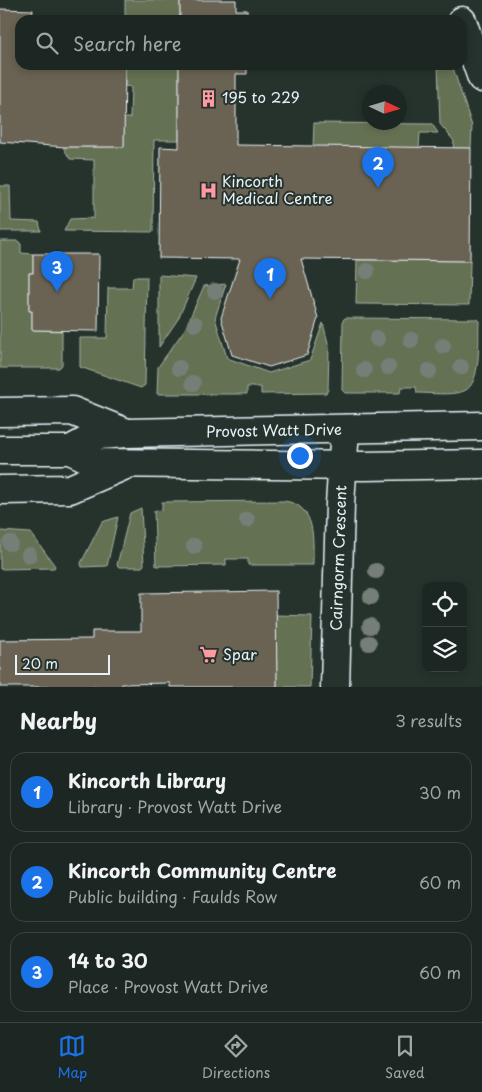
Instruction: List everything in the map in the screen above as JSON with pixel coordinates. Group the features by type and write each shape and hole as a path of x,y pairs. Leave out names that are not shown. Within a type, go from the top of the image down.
{"street":[{"path":"453,0 459,15"},
{"path":"467,35 482,78"},
{"path":"0,412 72,411 127,433"},
{"name":"Provost Watt Drive","path":"70,450 98,435 127,433 482,426"},
{"name":"Cairngorm Crescent","path":"335,687 344,429"},
{"name":"Provost Watt Drive","path":"0,450 70,450 98,463 128,464 342,466 482,464"},
{"path":"0,490 70,489 128,464"}],"green space":[{"path":"125,0 180,0 180,15 125,15"},
{"path":"125,70 179,70 179,140 154,140 153,232 64,231 70,219 94,218 94,160 70,159 63,147 124,147 124,118 130,118 131,87 125,86"},
{"path":"438,70 454,70 472,126 471,148 453,148 454,141 440,124"},
{"path":"314,123 362,123 362,130 407,130 407,124 432,124 438,133 420,133 419,148 313,147"},
{"path":"0,186 10,186 11,221 39,222 41,231 0,231"},
{"path":"0,241 18,241 21,244 21,253 33,254 33,273 29,273 29,310 32,311 32,330 62,331 62,365 59,368 0,368"},
{"path":"357,260 470,261 469,305 356,304"},
{"path":"159,275 196,278 178,319 159,347"},
{"path":"133,277 147,277 145,385 141,388 80,367 80,338 107,338 108,288 132,288"},
{"path":"226,284 215,318 227,358 269,373 310,360 323,323 329,347 328,390 326,393 261,394 261,387 247,387 247,394 157,394 158,367 185,329 204,286"},
{"path":"345,318 476,319 479,321 479,349 474,380 470,387 464,391 453,393 417,393 416,387 401,387 400,393 345,393 342,390 343,320"},
{"path":"284,501 295,504 308,516 311,525 313,565 248,565 248,559 226,559 226,565 156,566 154,511 162,510 162,502"},
{"path":"141,508 144,565 142,567 119,567 117,565 130,513"},
{"path":"118,517 107,566 82,567 81,563 102,522"},
{"path":"0,531 31,533 55,566 54,568 0,569"},
{"path":"276,615 312,616 310,687 277,687"}],"building":[{"path":"180,0 236,0 236,10 247,10 247,15 180,15"},
{"path":"0,9 33,10 32,15 15,15 15,70 125,70 124,147 65,147 0,142"},
{"path":"179,70 247,70 247,74 236,74 236,145 471,148 470,261 301,259 318,318 307,355 269,367 232,355 221,318 240,259 159,258 160,147 179,148"},
{"path":"33,254 99,254 98,331 32,330 32,311 29,311 29,273 33,273"},
{"name":"Spar","path":"276,591 277,687 170,687 170,683 122,684 122,687 0,687 0,640 92,639 92,631 141,631 141,593"}],"place":[{"name":"195 to 229","path":"208,98"},
{"name":"Kincorth Community Centre","path":"378,188"},
{"name":"Kincorth Medical Centre","path":"208,191"},
{"name":"14 to 30","path":"57,292"},
{"name":"Kincorth Library","path":"270,299"},
{"name":"Spar","path":"209,655"}]}
